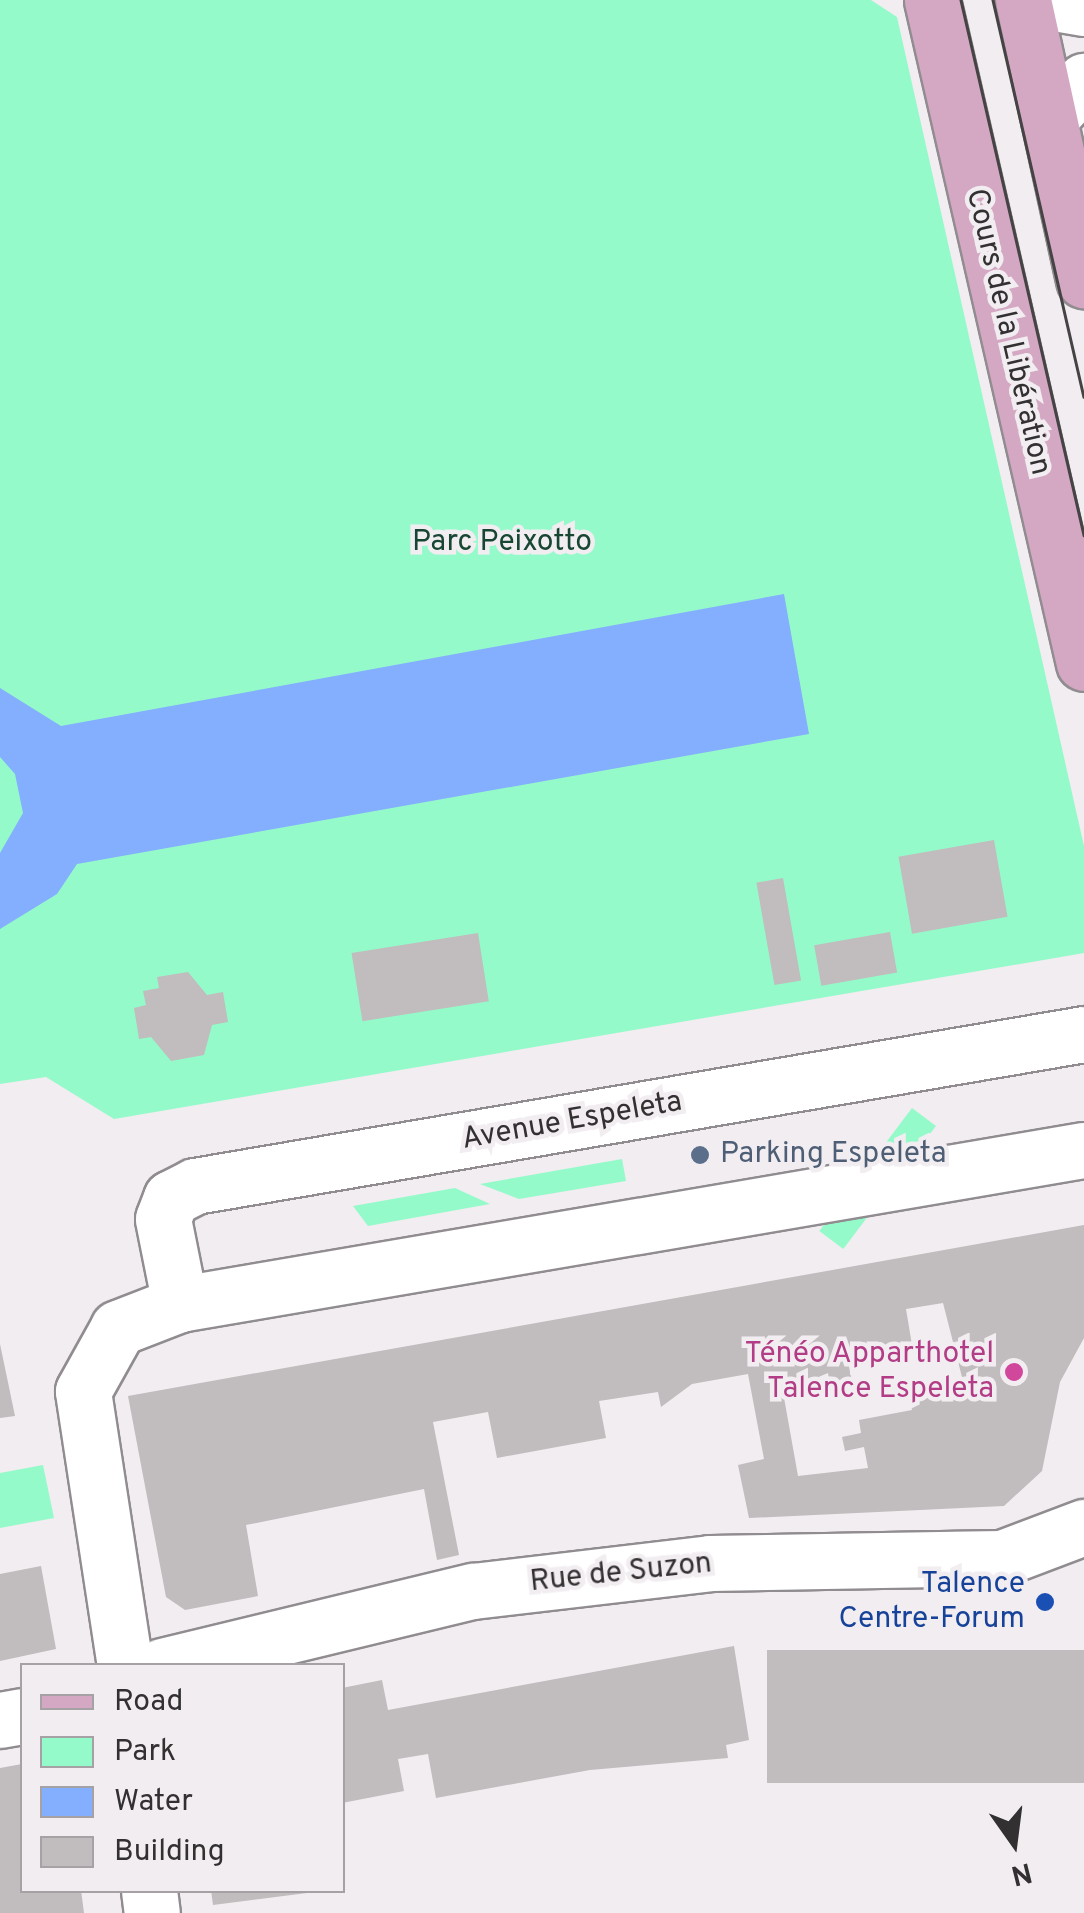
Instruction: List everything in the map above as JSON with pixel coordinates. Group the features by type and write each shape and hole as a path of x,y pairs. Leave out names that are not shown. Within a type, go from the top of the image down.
{"main road":[{"name":"Cours de la Libération","path":"932,0 1084,663"},
{"path":"1023,0 1066,100 1084,280"}],"street":[{"path":"1036,0 1084,8"},
{"name":"Avenue Espeleta","path":"180,1304 163,1220 171,1198 196,1186 1084,1034"},
{"path":"124,1663 83,1391 118,1328 180,1304 1084,1150"},
{"name":"Rue de Suzon","path":"174,1663 473,1591 710,1563 1002,1558 1084,1527"}],"green space":[{"name":"Parc Peixotto","path":"0,0 871,0 897,17 1084,846 1084,953 114,1119 46,1077 0,1084"},
{"path":"912,1108 936,1126 843,1249 819,1231"},
{"path":"622,1159 626,1181 519,1199 480,1184"},
{"path":"455,1188 490,1204 368,1226 353,1206"},
{"path":"43,1465 54,1518 0,1528 0,1473"}],"water":[{"path":"784,594 809,734 77,864 57,894 0,929 0,853 23,813 15,774 0,757 0,688 61,726"}],"building":[{"path":"994,840 1008,917 912,934 898,857"},
{"path":"783,878 801,980 774,985 756,883"},
{"path":"890,932 897,972 821,986 814,945"},
{"path":"478,933 489,1001 362,1021 352,953"},
{"path":"188,972 207,995 223,992 228,1022 212,1025 204,1055 171,1061 151,1037 139,1039 134,1008 146,1005 143,991 159,988 157,977"},
{"path":"1084,1225 1084,1338 1060,1382 1042,1471 1004,1506 749,1518 738,1465 764,1459 748,1374 692,1384 661,1407 658,1392 599,1401 606,1438 497,1458 488,1412 433,1422 459,1555 437,1560 424,1489 246,1525 258,1596 185,1610 166,1597 128,1396","holes":["943,1303 963,1381 920,1389 918,1380 907,1382 912,1410 859,1420 861,1433 842,1437 845,1451 864,1447 868,1468 798,1476 783,1392 828,1373 831,1390 853,1386 847,1357 912,1345 906,1309"]},
{"path":"0,1344 15,1416 0,1418"},
{"path":"41,1566 56,1649 0,1661 0,1574"},
{"path":"734,1646 749,1740 726,1745 728,1758 590,1770 436,1798 428,1754 398,1759 404,1791 345,1802 345,1687 382,1680 388,1710"},
{"path":"767,1650 1084,1650 1084,1783 767,1783"},
{"path":"20,1764 20,1893 81,1893 84,1913 0,1913 0,1768"},
{"path":"211,1893 307,1893 213,1905"}],"tram line":[{"path":"961,0 1084,535"},
{"path":"993,0 1084,397"}],"place":[{"name":"Parking Espeleta","path":"700,1155"},
{"name":"Ténéo Apparthotel Talence Espeleta","path":"1014,1372"},
{"name":"Talence Centre-Forum","path":"1045,1602"}]}
